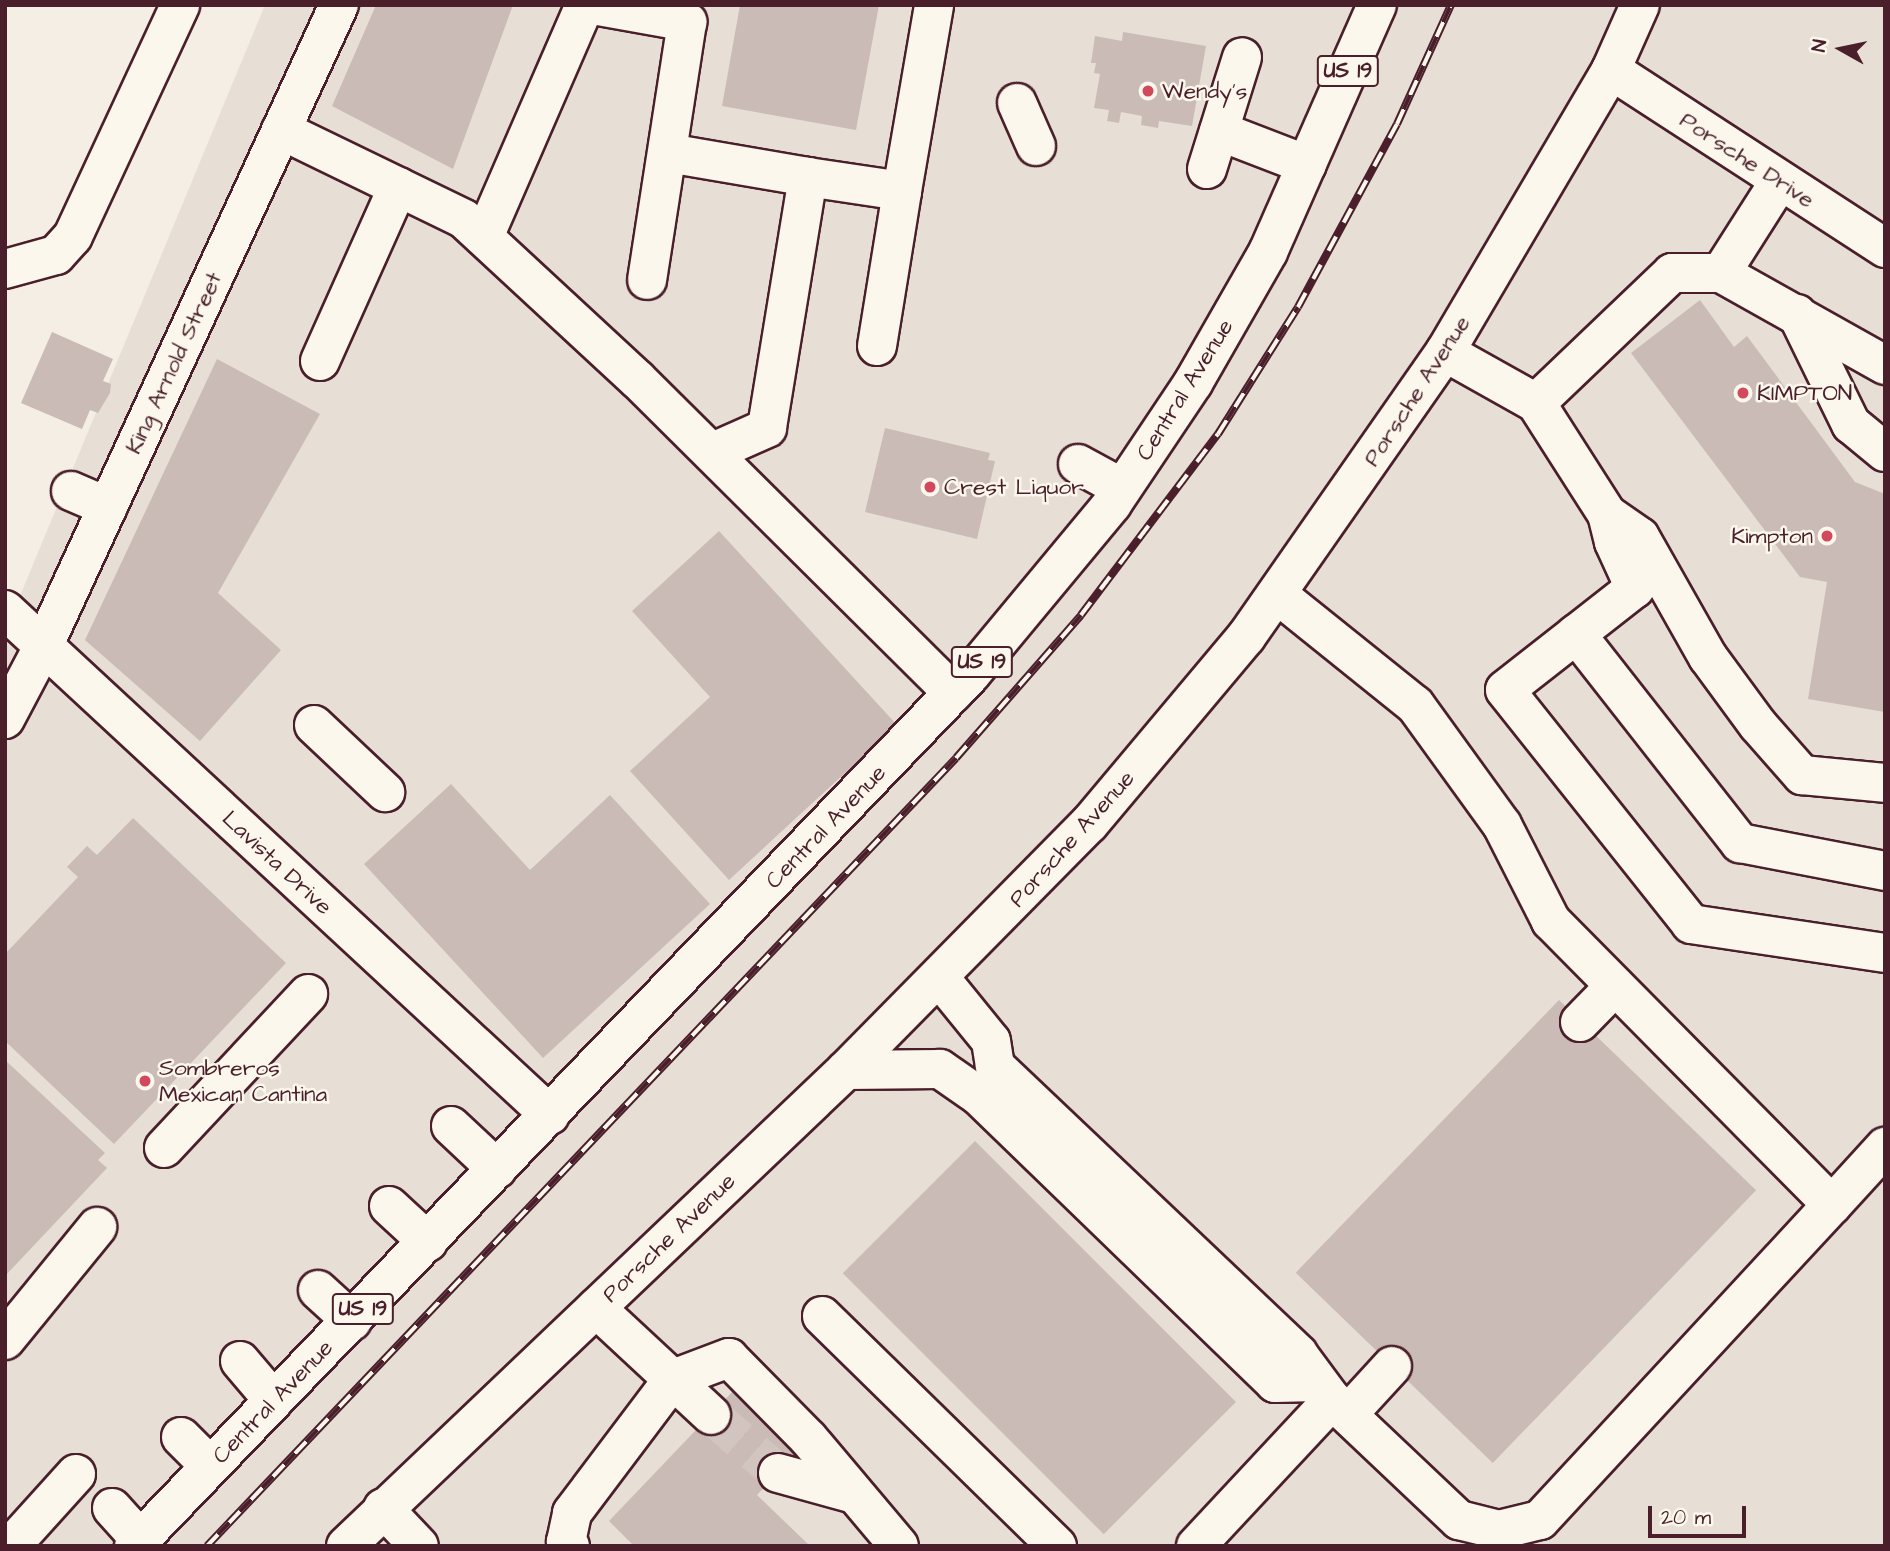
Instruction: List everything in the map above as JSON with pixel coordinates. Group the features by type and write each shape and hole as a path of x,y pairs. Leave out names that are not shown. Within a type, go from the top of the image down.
{"street":[{"path":"5,269 56,255 73,236 180,5"},
{"name":"King Arnold Street","path":"5,719 43,647 339,5"},
{"path":"484,237 585,5"},
{"path":"592,5 687,22 647,280"},
{"path":"877,346 934,5"},
{"name":"Central Avenue","path":"137,1542 953,693 1122,488 1193,383 1240,301 1307,164 1377,5"},
{"name":"Porsche Avenue","path":"346,1546 846,1070 1089,824 1277,594 1445,352 1611,70 1640,5"},
{"path":"1207,169 1242,57"},
{"name":"Porsche Drive","path":"1611,70 1779,182 1885,248"},
{"path":"1017,103 1036,146"},
{"path":"281,130 464,219 713,452 953,693"},
{"path":"1219,131 1307,164"},
{"path":"668,153 902,191"},
{"path":"713,452 767,428 808,177"},
{"path":"1721,273 1779,182"},
{"path":"320,361 398,187"},
{"path":"1536,403 1672,273 1721,273 1885,365"},
{"path":"1797,314 1851,424 1885,452"},
{"path":"1445,352 1536,403 1607,514 1640,537 1648,579 1758,725 1802,775 1885,783"},
{"path":"1078,464 1122,488"},
{"path":"71,491 107,507"},
{"path":"1648,579 1505,690 1691,924 1885,953"},
{"path":"1277,594 1415,705 1502,825 1551,921 1832,1205"},
{"name":"Lavista Drive","path":"5,610 550,1115"},
{"path":"1576,634 1740,843 1885,872"},
{"path":"314,725 385,792"},
{"path":"939,977 993,1054 1298,1354 1332,1399 1459,1520 1499,1530 1540,1520 1885,1147"},
{"path":"1580,1022 1615,986"},
{"path":"164,1148 308,994"},
{"path":"846,1070 940,1069 993,1054"},
{"path":"940,1069 979,1096 1275,1383 1332,1399"},
{"path":"451,1126 497,1169"},
{"path":"389,1206 428,1241"},
{"path":"5,1340 97,1227"},
{"path":"318,1290 352,1321"},
{"path":"596,1308 711,1415"},
{"path":"822,1316 1056,1546"},
{"path":"570,1546 566,1542 572,1513 673,1379 729,1358 808,1438 851,1493 899,1546"},
{"path":"240,1361 274,1401"},
{"path":"1196,1546 1332,1399 1392,1366"},
{"path":"181,1437 211,1466"},
{"path":"778,1473 851,1493"},
{"path":"11,1546 76,1474"},
{"path":"112,1508 137,1542"},
{"path":"383,1508 419,1546"}],"shaded area":[{"path":"265,5 1885,5 1885,1546 5,1546 5,632"}],"building":[{"path":"376,5 513,5 453,169 332,106"},
{"path":"740,5 879,5 856,130 722,106"},
{"name":"Wendy's","path":"1123,32 1206,46 1192,126 1159,121 1158,128 1141,125 1142,116 1121,112 1119,123 1107,121 1109,110 1094,108 1100,74 1094,73 1096,63 1091,63 1095,36 1122,41"},
{"name":"Kimpton","path":"1700,300 1734,347 1747,336 1855,482 1885,494 1885,712 1808,699 1827,582 1800,577 1631,353"},
{"path":"52,332 113,359 103,381 111,384 110,393 98,413 90,410 82,429 21,403"},
{"path":"217,359 320,414 218,593 281,650 200,741 85,640"},
{"name":"Crest Liquor","path":"885,428 990,453 988,460 995,461 977,539 865,512"},
{"path":"719,531 897,725 729,880 630,771 710,697 632,611"},
{"path":"451,784 530,870 610,795 710,904 543,1058 364,864"},
{"path":"133,818 286,963 114,1144 5,1041 5,954 78,877 67,867 87,846 97,855"},
{"path":"1559,1000 1756,1190 1493,1463 1296,1273"},
{"path":"5,1060 105,1153 98,1160 107,1168 5,1276"},
{"path":"975,1141 1236,1402 1104,1534 843,1273"},
{"path":"736,1388 800,1450 757,1495 810,1546 634,1546 609,1521"}],"tunnel":[{"path":"711,1415 778,1473"}],"railway":[{"path":"207,1546 956,758 1081,615 1218,434 1298,307 1397,124 1451,5"}],"place":[{"name":"Wendy's","path":"1148,91"},
{"name":"KIMPTON","path":"1743,393"},
{"name":"Crest Liquor","path":"930,487"},
{"name":"Kimpton","path":"1827,536"},
{"name":"Sombreros Mexican Cantina","path":"145,1081"}]}
